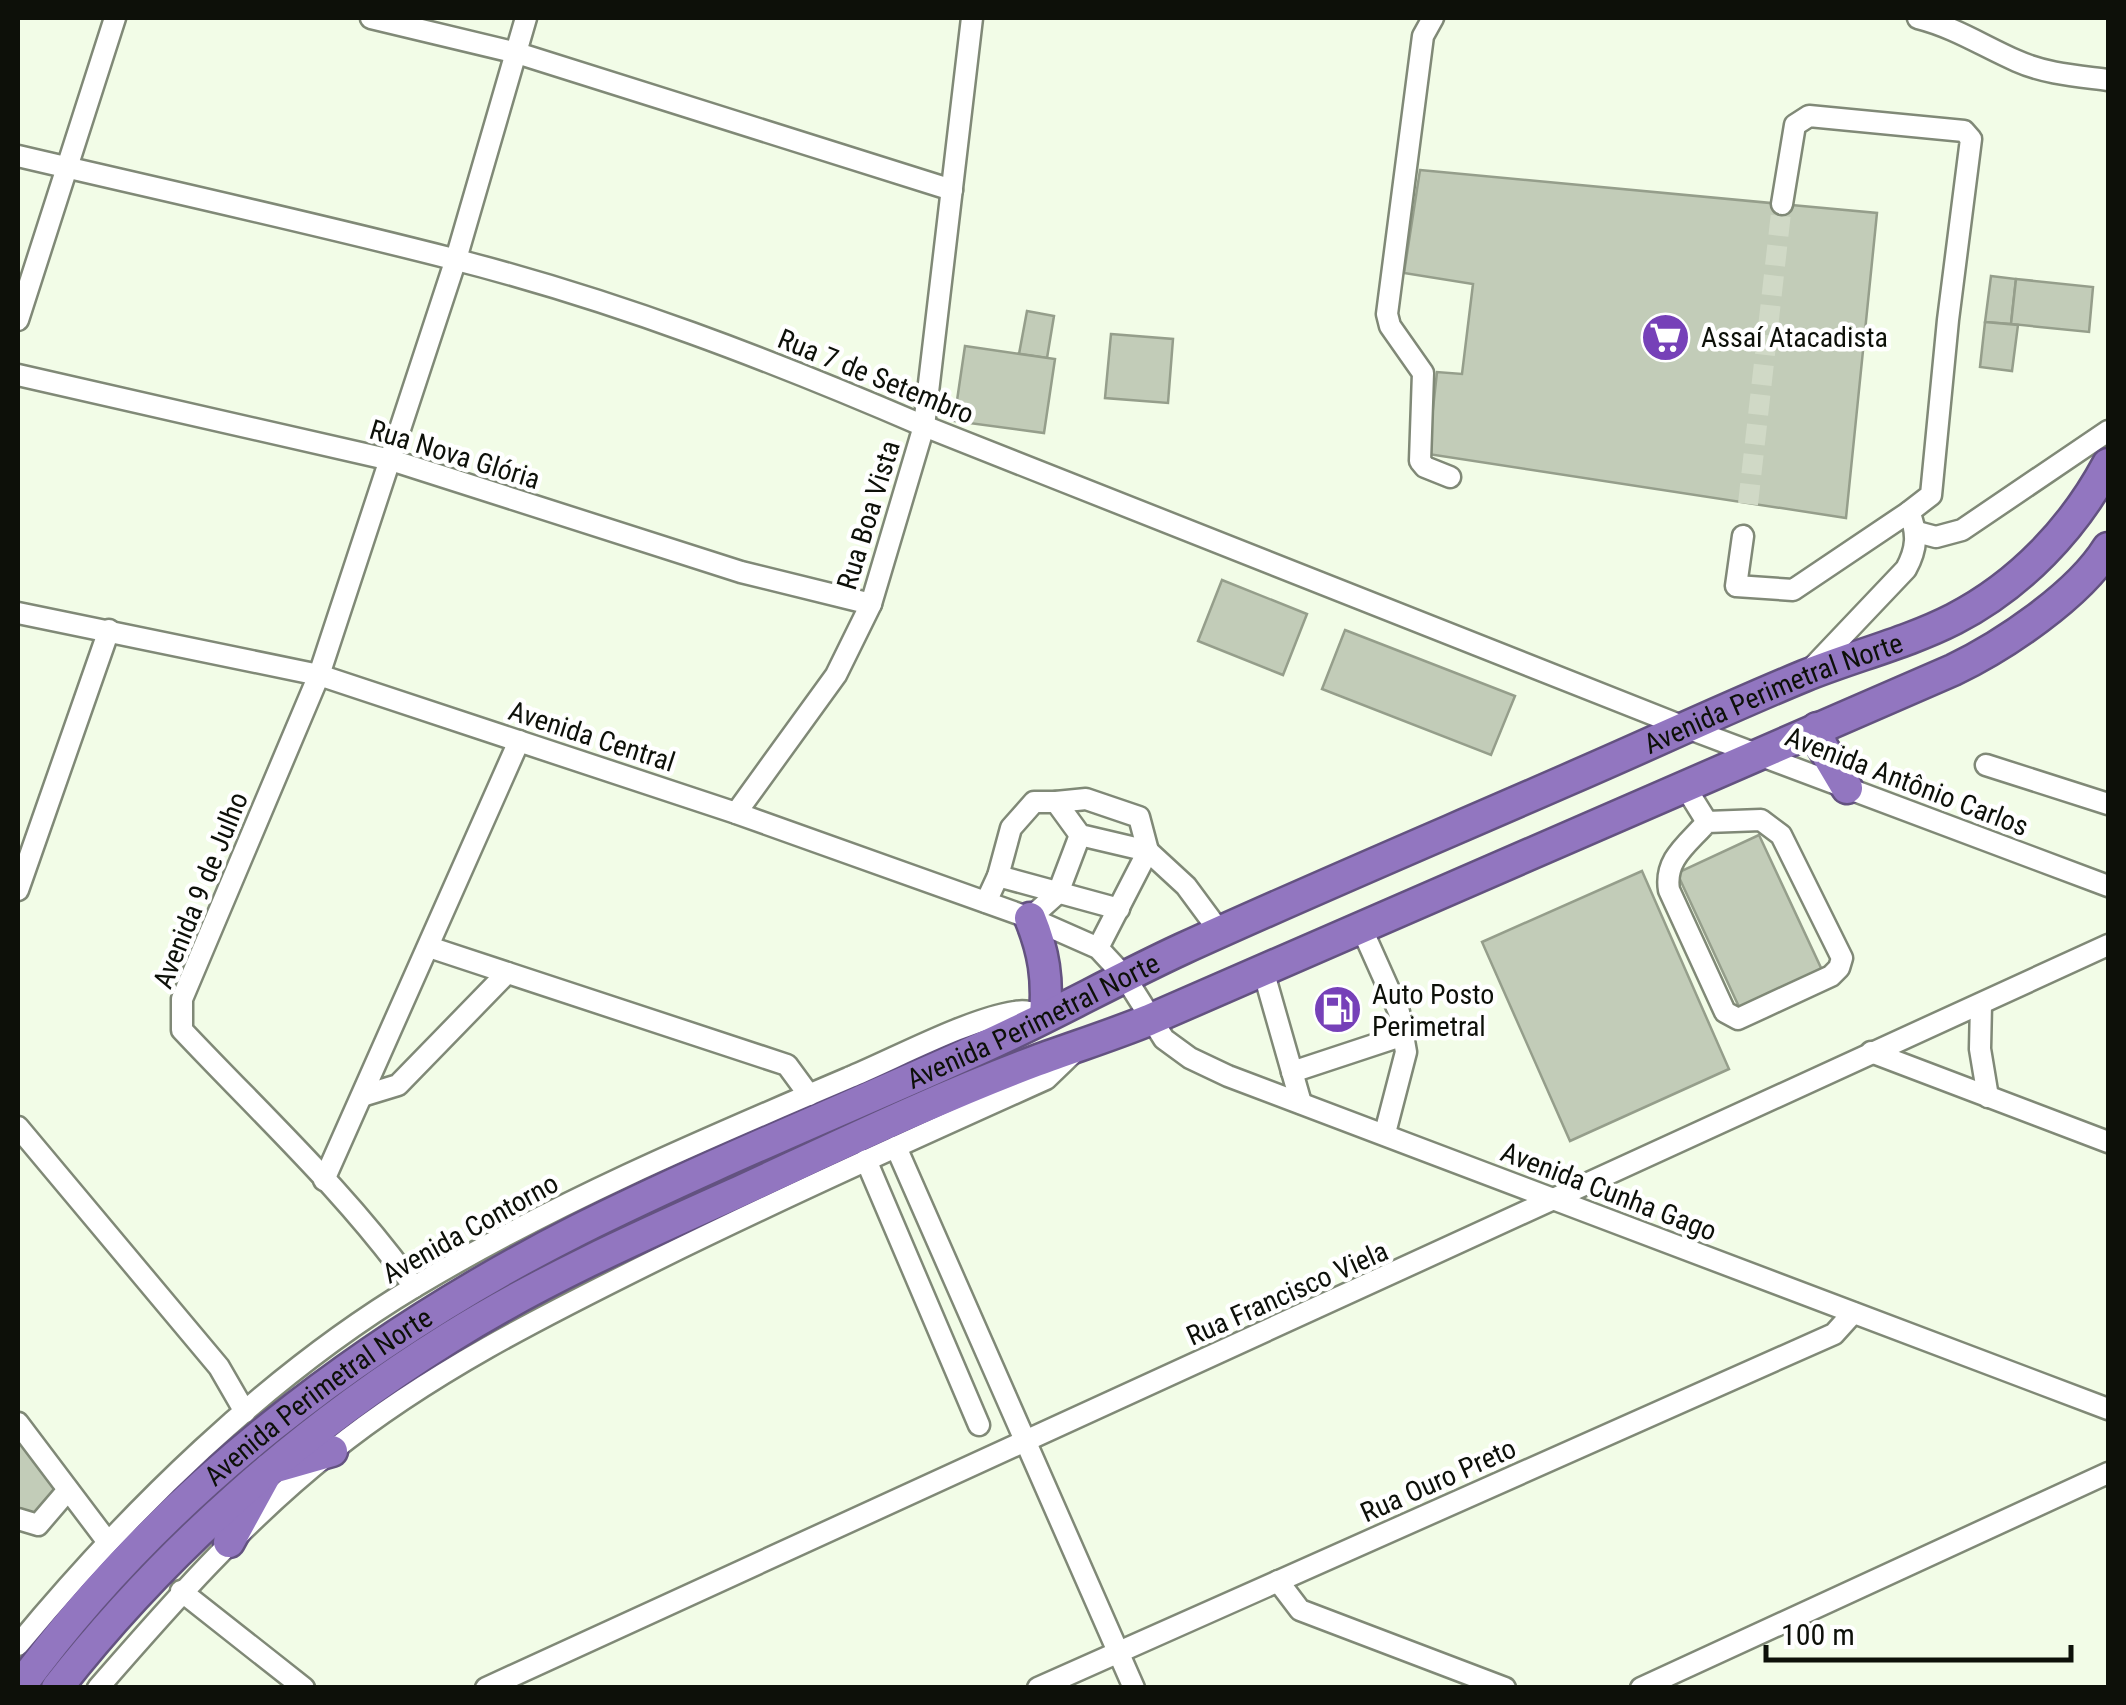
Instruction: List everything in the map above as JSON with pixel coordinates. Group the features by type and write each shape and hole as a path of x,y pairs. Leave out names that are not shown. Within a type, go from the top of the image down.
{"highway":[{"name":"Avenida Perimetral Norte","path":"19,1688 122,1564 196,1492 277,1422 377,1348 472,1289 579,1230 1016,1032 1220,932 1804,676 1953,620 1990,597 2059,537 2089,500 2108,464"},
{"name":"Avenida Perimetral Norte","path":"57,1688 129,1600 269,1468 391,1376 531,1291 679,1218 883,1126 1036,1062 1150,1020 1990,652 2055,603 2108,548"},
{"path":"1817,728 1822,746 1847,788"},
{"path":"1030,918 1043,949 1045,1016"},
{"path":"229,1542 269,1468 332,1451"}],"street":[{"path":"18,320 115,18"},
{"path":"371,18 518,52 952,190"},
{"name":"Avenida 9 de Julho","path":"414,1287 324,1180 182,1030 182,1000 319,675 456,259 526,18"},
{"name":"Rua Boa Vista","path":"736,813 836,674 871,604 924,426 972,18"},
{"path":"1433,18 1423,36 1387,314 1390,326 1423,373 1420,461 1425,468 1450,477"},
{"path":"1918,18 1976,38 2018,62 2051,73 2108,80"},
{"path":"1743,536 1736,586 1794,590 1913,522 1931,494 1971,140 1964,131 1801,118 1795,125 1782,204"},
{"name":"Rua 7 de Setembro","path":"18,156 456,259 668,324 1687,728"},
{"name":"Rua Nova Glória","path":"18,375 391,460 741,572 871,604"},
{"path":"1913,522 1936,537 1962,530 2108,431"},
{"path":"1804,676 1906,569 1913,557 1913,522"},
{"name":"Avenida Central","path":"18,613 319,675 736,813 1030,918 1098,948 1125,977"},
{"path":"18,890 109,630"},
{"name":"Avenida Antônio Carlos","path":"1687,728 2108,886"},
{"path":"324,1180 519,741"},
{"path":"1986,766 2108,804"},
{"path":"1684,785 1707,822"},
{"path":"986,902 1012,828 1034,802 1086,799 1139,817 1148,852 1098,948"},
{"path":"1056,802 1080,835 1148,852 1186,886 1220,932"},
{"path":"1761,820 1773,826 1842,958 1840,968 1831,976 1738,1019 1725,1012 1669,890 1666,875 1669,866 1707,822 1761,820"},
{"path":"1030,918 1058,892 1080,835"},
{"path":"998,876 1119,910"},
{"path":"1361,928 1399,1012 1406,1052 1385,1133"},
{"name":"Rua Francisco Viela","path":"486,1688 2108,945"},
{"path":"428,947 787,1064 809,1095"},
{"path":"1263,970 1302,1103"},
{"path":"362,1096 398,1085 507,973"},
{"name":"Avenida Cunha Gago","path":"1125,977 1164,1039 1190,1058 1228,1076 2108,1409"},
{"path":"1981,1004 1980,1048 1988,1097"},
{"name":"Avenida Contorno","path":"18,1645 106,1541 245,1412 333,1342 414,1287 528,1224 809,1095 984,1021 1015,1012 1045,1016"},
{"path":"1292,1072 1404,1035"},
{"path":"98,1688 181,1591 229,1542 332,1451 516,1330 866,1160 1046,1078 1080,1047"},
{"path":"1871,1052 2108,1142"},
{"path":"18,1126 220,1367 245,1412"},
{"path":"896,1147 1134,1688"},
{"path":"866,1160 979,1425"},
{"path":"885,1208 916,1195"},
{"name":"Rua Ouro Preto","path":"1038,1688 1834,1334 1853,1313"},
{"path":"18,1422 106,1541"},
{"path":"1642,1688 2108,1473"},
{"path":"18,1519 38,1524 68,1490"},
{"path":"1278,1581 1300,1610 1505,1688"},
{"path":"181,1591 304,1688"}],"building":[{"name":"Assaí Atacadista","path":"1420,170 1877,213 1846,518 1428,454 1437,372 1462,374 1473,284 1404,273"},
{"path":"1991,276 2016,279 2011,324 1985,322"},
{"path":"2016,279 2093,287 2089,332 2011,324"},
{"path":"1027,311 1054,316 1047,358 1019,354"},
{"path":"1985,322 2018,325 2012,371 1980,367"},
{"path":"1111,334 1173,339 1168,403 1105,398"},
{"path":"965,346 1055,359 1044,433 954,421"},
{"path":"1222,580 1307,614 1283,675 1198,641"},
{"path":"1345,630 1515,696 1491,755 1322,689"},
{"path":"1759,835 1822,970 1740,1009 1677,873"},
{"path":"1642,871 1729,1069 1570,1141 1482,942"},
{"path":"18,1435 59,1490 36,1516 18,1511"}],"tunnel":[{"path":"1748,504 1782,204"}],"place":[{"name":"Assaí Atacadista","path":"1666,337"},
{"name":"Auto Posto Perimetral","path":"1337,1010"}]}
